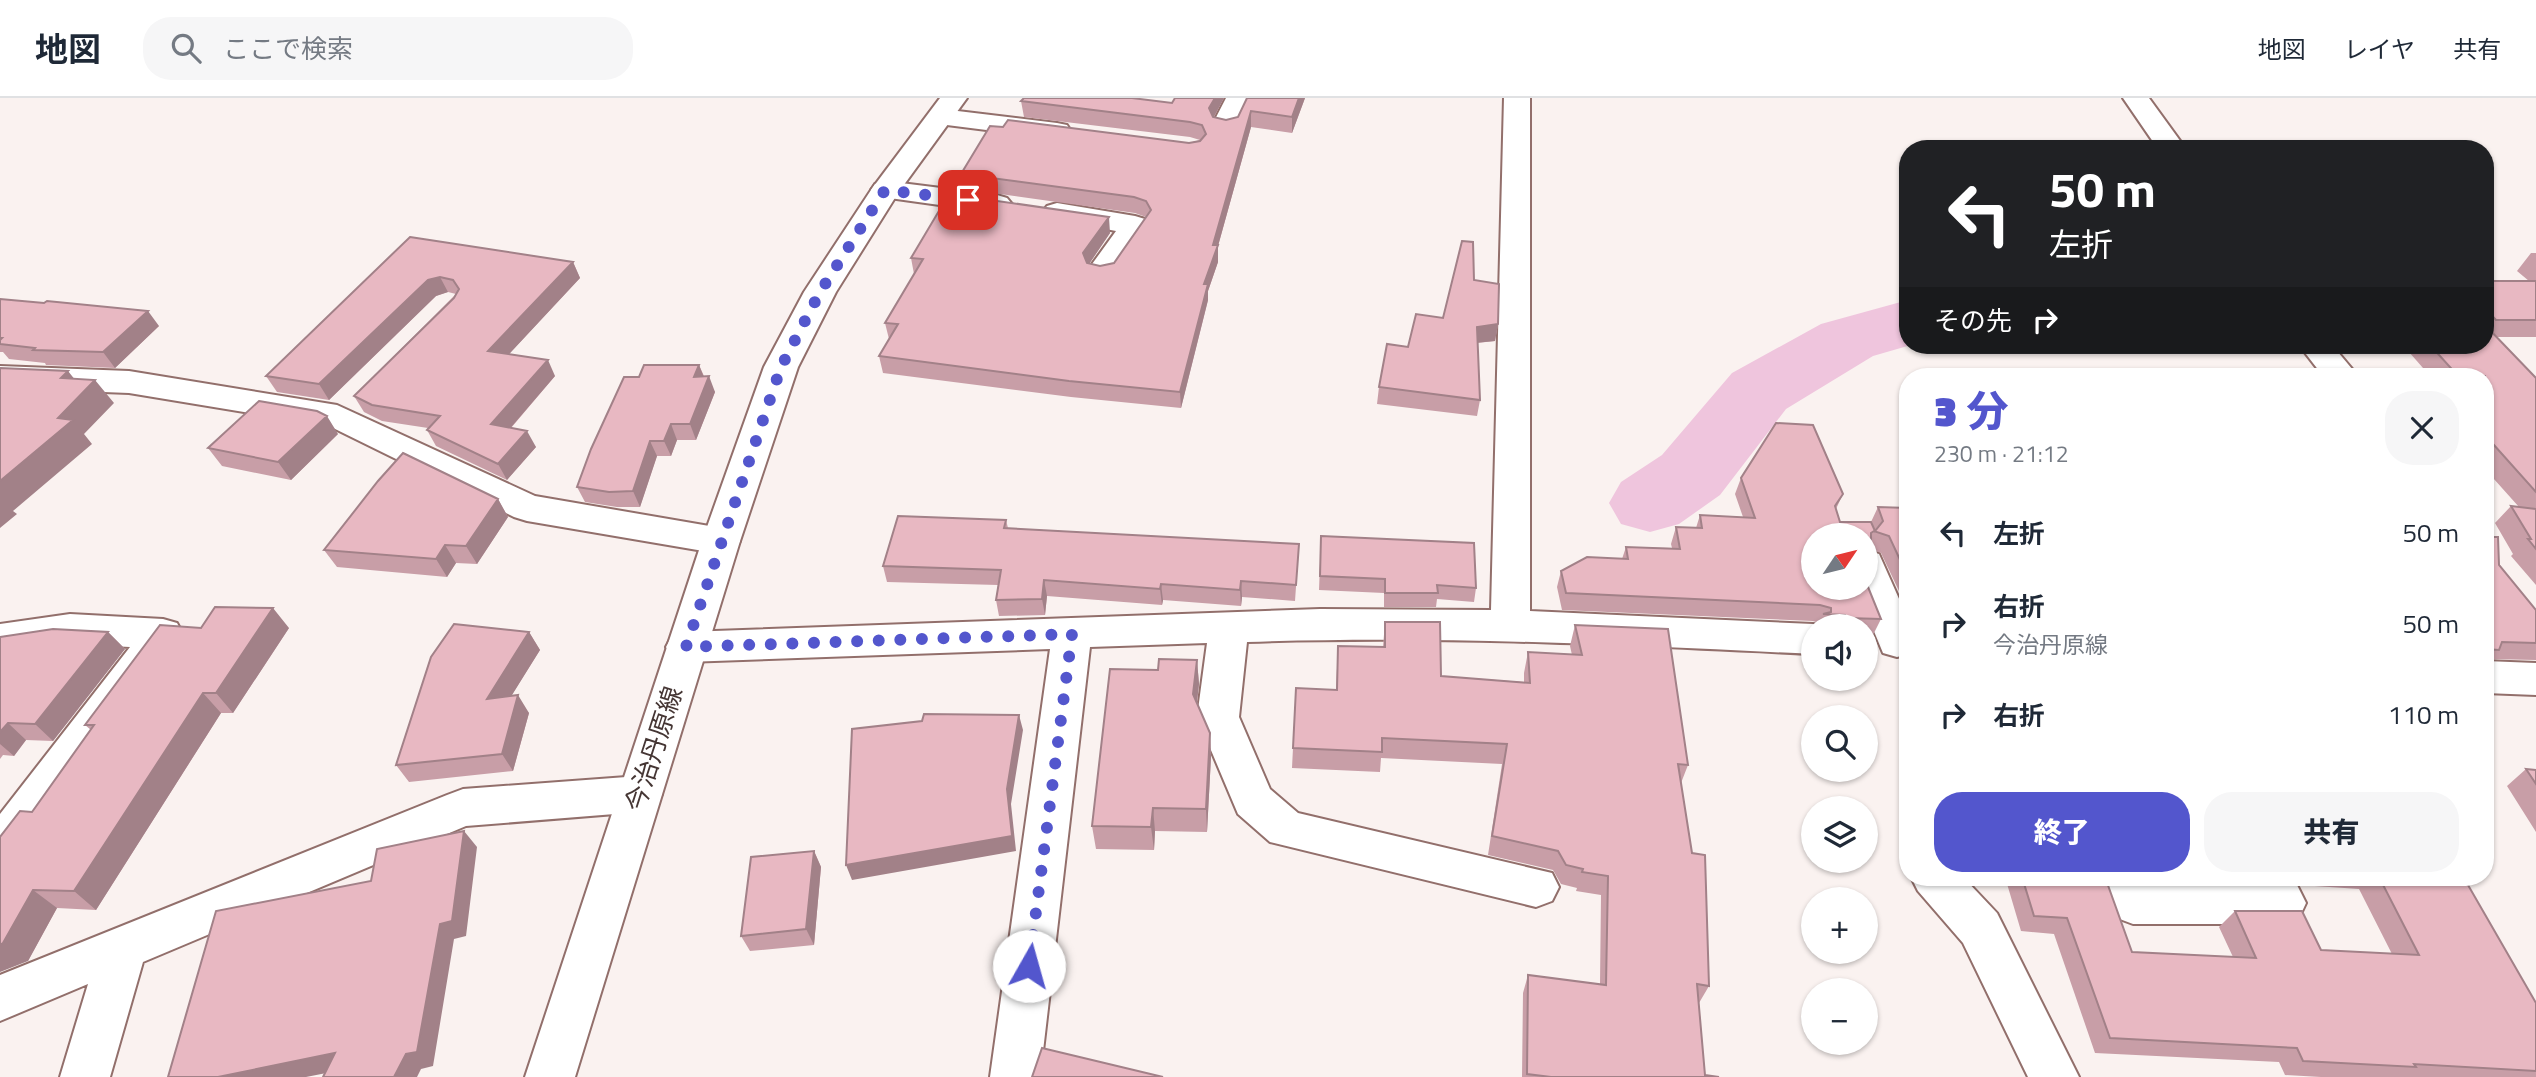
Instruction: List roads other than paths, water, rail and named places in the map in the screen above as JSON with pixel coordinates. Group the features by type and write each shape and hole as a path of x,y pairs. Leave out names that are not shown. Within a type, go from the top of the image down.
{"street":[{"path":"1226,125 1239,98"},
{"path":"1510,625 1517,98"},
{"path":"2136,98 2166,140"},
{"path":"947,107 1085,135"},
{"name":"今治丹原線","path":"550,1077 686,647 781,367 820,292 885,190 947,107"},
{"path":"885,190 1135,225 1102,271"},
{"path":"2323,354 2334,368"},
{"path":"0,377 129,382 346,407 527,508 721,541"},
{"path":"1877,600 1890,642"},
{"path":"686,647 1320,624 1510,625 1801,638"},
{"path":"1229,628 1218,717 1254,801 1286,829 1536,887"},
{"path":"0,639 70,629 163,634 14,812 0,848"},
{"path":"1015,1077 1072,634"},
{"path":"2494,677 2536,679"},
{"path":"0,998 463,808 640,794"},
{"path":"1942,886 1980,928 2054,1077"},
{"path":"2126,886 2133,903 2283,903 2274,886"},
{"path":"85,1077 123,947"}],"waterway":[{"path":"1650,503 1691,475 1759,391 1847,340 1899,325"}]}
